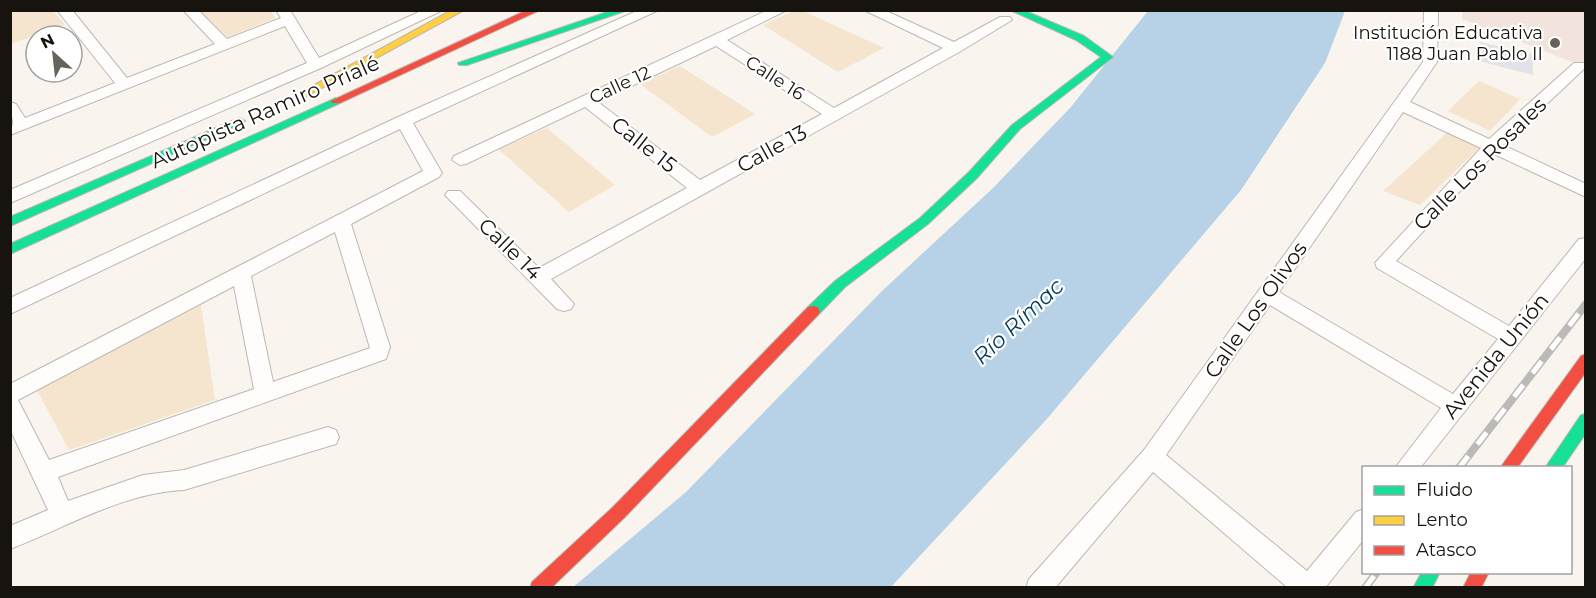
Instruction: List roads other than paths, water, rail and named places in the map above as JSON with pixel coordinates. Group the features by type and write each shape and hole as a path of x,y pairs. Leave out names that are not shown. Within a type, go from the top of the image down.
{"main road":[{"name":"Autopista Ramiro Prialé","path":"460,10 295,97 473,20"},
{"name":"Autopista Ramiro Prialé","path":"10,250 536,10"},
{"path":"446,69 624,10"},
{"path":"538,588 619,512 840,284 924,220 973,175 1016,127 1047,101 1108,57 1104,51 1016,13"},
{"path":"313,113 424,76"},
{"name":"Autopista Ramiro Prialé","path":"10,222 247,118"},
{"path":"1509,466 1586,360"},
{"path":"1554,466 1586,420"},
{"path":"1421,588 1430,574"},
{"path":"1471,588 1480,574"}],"street":[{"path":"64,10 124,85"},
{"path":"190,10 225,45"},
{"path":"10,197 316,65 410,15 436,10"},
{"path":"10,307 404,121 652,10"},
{"name":"Calle 12","path":"460,160 780,10"},
{"path":"871,10 956,48"},
{"name":"Calle Los Olivos","path":"1038,588 1152,457 1430,62 1431,10"},
{"name":"Calle 13","path":"539,277 1016,13"},
{"path":"10,107 16,128 225,45 285,15 316,65"},
{"name":"Calle 16","path":"717,40 834,115"},
{"name":"Calle Los Rosales","path":"1511,337 1384,263 1492,146 1579,66"},
{"name":"Calle 15","path":"588,101 700,189"},
{"path":"1400,104 1586,191"},
{"path":"10,394 433,173 404,121"},
{"name":"Calle 14","path":"454,195 564,304"},
{"path":"44,472 379,353 380,347 341,221"},
{"name":"Avenida Unión","path":"1408,466 1586,244"},
{"path":"241,273 265,393"},
{"path":"1267,294 1455,406"},
{"path":"10,406 44,472 62,516"},
{"path":"10,538 62,516 157,482 183,480 328,437"},
{"path":"1152,457 1308,588 1362,522"}],"water":[{"name":"Río Rímac","path":"1148,11 1345,11 1325,63 1241,190 1046,420 891,587 572,588 686,492 882,291 992,189 1070,108"}],"railway":[{"path":"1461,466 1586,304"},
{"path":"1365,588 1376,574"}],"place":[{"name":"Institución Educativa 1188 Juan Pablo II","path":"1555,43"}]}
